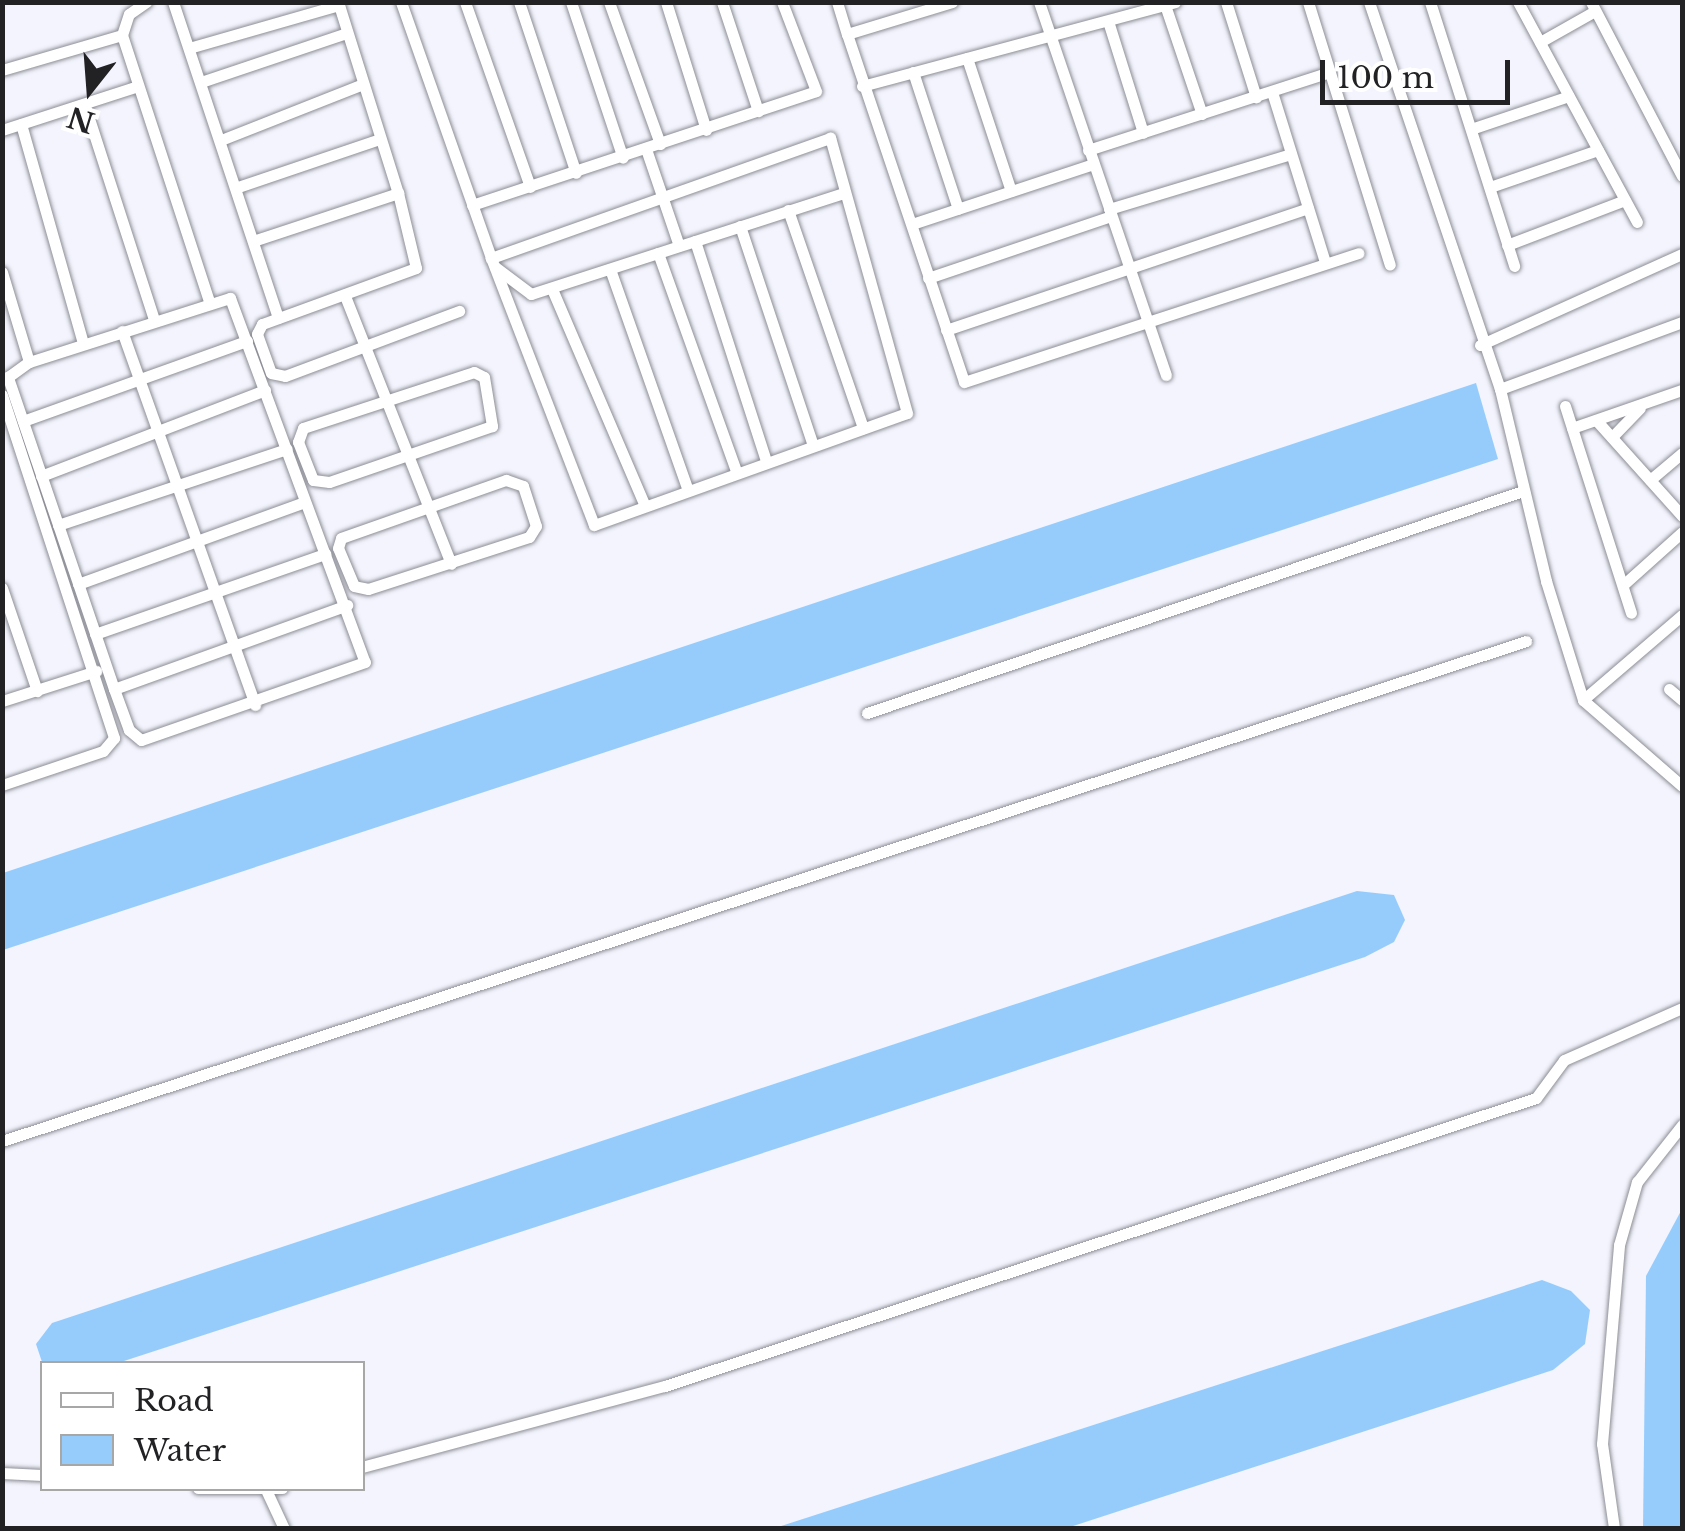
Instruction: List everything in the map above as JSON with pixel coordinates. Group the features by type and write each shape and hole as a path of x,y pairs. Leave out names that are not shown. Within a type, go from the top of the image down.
{"street":[{"path":"146,2 129,14 122,34 209,301"},
{"path":"173,2 256,240 278,318"},
{"path":"401,2 493,262 594,525 687,488 907,413 841,194 830,138 493,262"},
{"path":"465,2 530,186"},
{"path":"519,2 576,173"},
{"path":"572,2 623,158"},
{"path":"609,2 660,144"},
{"path":"666,2 706,130"},
{"path":"722,2 758,112"},
{"path":"472,204 623,158 816,91 782,2"},
{"path":"836,2 960,376 973,382 1358,253"},
{"path":"847,34 952,2"},
{"path":"1039,2 1166,375"},
{"path":"1226,2 1256,97"},
{"path":"1308,2 1390,265"},
{"path":"1368,2 1480,346 1500,388 1524,491 1584,700 1682,786"},
{"path":"1430,2 1514,266"},
{"path":"1518,2 1637,222"},
{"path":"862,86 1170,4 1202,114"},
{"path":"189,48 339,5 398,194 416,268 278,318 257,332 275,376 366,348 459,312"},
{"path":"1540,42 1593,7 1682,176"},
{"path":"1108,21 1143,133"},
{"path":"201,82 348,33"},
{"path":"2,70 122,34"},
{"path":"967,58 1010,191"},
{"path":"914,72 958,208"},
{"path":"1088,150 1330,72"},
{"path":"221,140 363,84"},
{"path":"2,130 138,86"},
{"path":"1272,92 1325,262"},
{"path":"1472,129 1569,96"},
{"path":"85,106 154,319"},
{"path":"20,124 83,343"},
{"path":"238,187 380,139"},
{"path":"646,149 679,246"},
{"path":"1490,188 1598,150"},
{"path":"928,278 1291,154"},
{"path":"912,224 1093,164"},
{"path":"256,240 398,194"},
{"path":"493,262 531,294 841,194"},
{"path":"1508,245 1625,200"},
{"path":"946,330 1128,264 1308,208"},
{"path":"788,210 864,428"},
{"path":"740,226 812,445"},
{"path":"694,241 766,461"},
{"path":"658,254 736,471"},
{"path":"1480,346 1682,254"},
{"path":"610,269 687,488"},
{"path":"2,272 29,362"},
{"path":"552,288 644,504"},
{"path":"345,296 452,564"},
{"path":"233,300 365,662 255,705 141,740 129,730 8,377 29,362 209,301 233,300"},
{"path":"1500,388 1682,322"},
{"path":"122,331 255,705"},
{"path":"22,421 142,382 248,341"},
{"path":"470,372 484,377 492,426 322,484 304,459 297,438 303,428 386,400 470,372"},
{"path":"41,476 265,390"},
{"path":"1572,428 1682,390"},
{"path":"2,395 114,732 109,748 2,786"},
{"path":"1612,438 1644,404"},
{"path":"1566,406 1631,613"},
{"path":"1596,420 1682,516"},
{"path":"58,525 287,449"},
{"path":"1650,480 1682,453"},
{"path":"512,478 523,486 536,526 532,534 368,590 352,581 338,548 341,538 427,506 512,478"},
{"path":"867,712 1524,491"},
{"path":"78,584 305,502"},
{"path":"1623,586 1682,532"},
{"path":"95,634 326,554"},
{"path":"3,594 37,691"},
{"path":"114,689 233,642 347,605"},
{"path":"1584,700 1682,615"},
{"path":"2,1141 1526,642"},
{"path":"2,701 96,671"},
{"path":"1669,690 1682,700"},
{"path":"365,1467 665,1386 1536,1098 1564,1060 1682,1008"},
{"path":"1614,1528 1602,1444 1619,1245 1637,1182 1682,1126"},
{"path":"2,1472 40,1475"},
{"path":"249,1491 270,1491"},
{"path":"266,1492 284,1528"}],"water":[{"path":"1476,383 1498,459 3,950 3,873"},
{"path":"1357,891 1394,895 1405,920 1394,942 1365,957 124,1361 42,1361 36,1344 52,1323"},
{"path":"1682,1209 1682,1528 1643,1528 1646,1276"},
{"path":"1542,1280 1571,1291 1590,1310 1585,1344 1553,1370 1067,1528 775,1528"}]}
